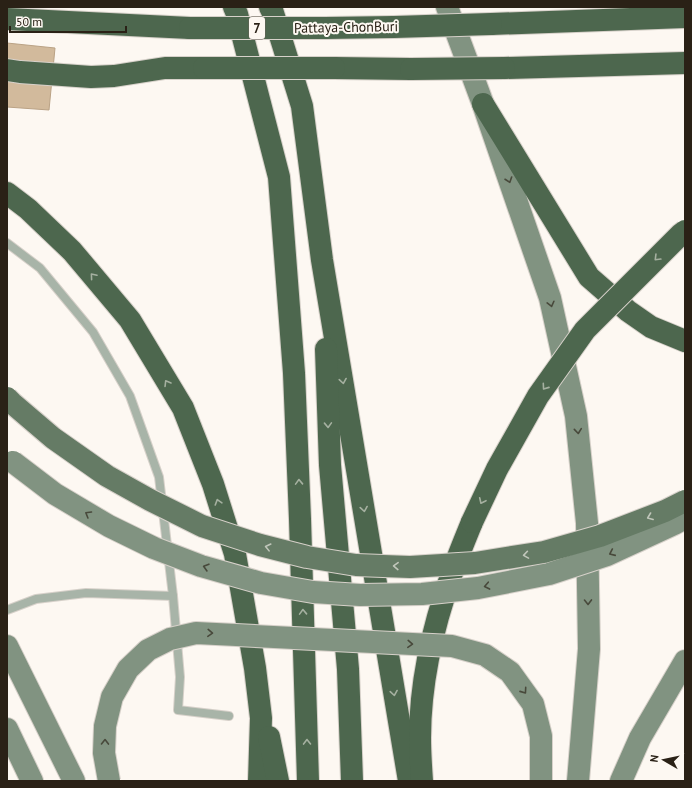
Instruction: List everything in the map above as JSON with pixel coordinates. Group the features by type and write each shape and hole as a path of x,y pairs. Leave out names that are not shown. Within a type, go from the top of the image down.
{"highway":[{"path":"234,7 279,177 295,381 301,526 308,781"},
{"path":"270,7 302,106 322,260 409,781"},
{"name":"Pattaya-ChonBuri","path":"7,19 190,28 325,28 685,17"},
{"path":"7,70 91,77 114,76 165,68 411,69 685,63"},
{"path":"483,104 589,277 628,311 651,327 685,341"},
{"path":"7,193 28,208 72,251 130,320 183,408 213,484 235,554 278,781"},
{"path":"422,781 420,739 421,712 424,685 435,629 452,573 472,522 497,469 538,396 585,330 685,231"},
{"path":"322,260 330,465 348,669 352,781"},
{"path":"256,668 261,718 259,781"}],"main road":[{"path":"447,7 483,104 550,298 576,416 586,523 589,649 578,781"},
{"path":"7,398 53,438 107,476 150,500 202,526 293,554 356,565 410,567 475,563 544,552 600,536 665,511 685,501"},
{"path":"10,459 55,494 109,526 154,548 201,566 261,583 313,592 360,595 422,594 478,588 548,574 607,555 685,518"},
{"path":"109,781 104,753 105,726 112,697 128,669 148,650 170,639 196,632 452,646 485,655 510,672 533,704 542,736 541,781"},
{"path":"7,646 74,781"},
{"path":"621,781 640,738 685,662"},
{"path":"7,729 32,781"}],"lane":[{"path":"7,243 40,268 93,332 130,396 159,477 173,596 180,677 178,710 229,716"},
{"path":"7,610 36,598 86,593 173,596"}],"building":[{"path":"7,43 55,48 49,110 7,107"}]}
